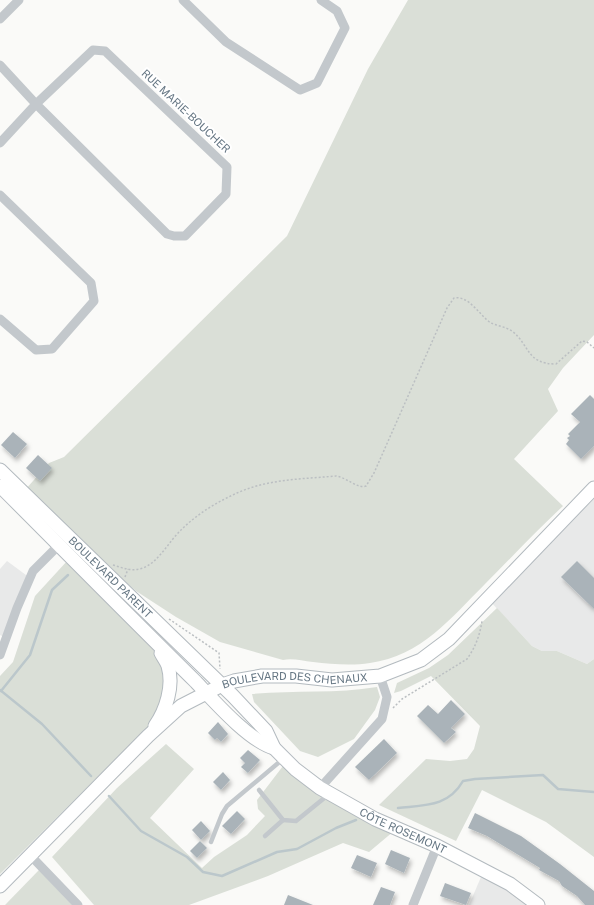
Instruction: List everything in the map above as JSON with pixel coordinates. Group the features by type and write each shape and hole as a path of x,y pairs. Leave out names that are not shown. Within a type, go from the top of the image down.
{"street":[{"path":"0,19 19,0"},
{"path":"188,2 226,42 300,90 316,83 345,28 337,10 320,0"},
{"name":"RUE MARIE-BOUCHER","path":"0,65 36,104 166,234 185,236 226,194 227,167 105,51 93,50 36,104 0,143"},
{"path":"0,195 91,283 94,301 52,349 36,350 0,319"},
{"name":"BOULEVARD PARENT","path":"0,470 154,641 206,692"},
{"name":"BOULEVARD PARENT","path":"0,486 222,685"},
{"name":"BOULEVARD DES CHENAUX","path":"0,886 148,736 180,706 222,685 262,676 296,676 332,680 380,676 421,660 449,639 594,488"},
{"path":"0,655 17,608 33,571 63,541"},
{"path":"148,736 157,723 168,698 170,680 168,665 154,641"},
{"path":"325,791 382,719 387,697 380,676"},
{"name":"CÔTE ROSEMONT","path":"222,685 266,731 274,748 295,769 325,791 375,819 437,846 510,884 538,905"},
{"name":"CÔTE ROSEMONT","path":"206,692 250,734 264,745 274,748"},
{"path":"413,905 437,846"},
{"path":"30,855 78,905"}],"lane":[{"path":"211,842 222,814 227,806 284,758"},
{"path":"258,790 283,820 296,821 325,791"},
{"path":"266,836 283,820"}],"path":[{"path":"108,564 128,569 144,568 152,563 180,530 198,516 224,499 256,487 279,482 336,476 345,477 358,486 366,486 374,473 447,308 454,298 464,299 490,322 511,331 530,355 539,361 548,364 556,364 582,341 587,342 594,348"},
{"path":"382,719 402,699 467,659 473,651 478,639 483,605"},
{"path":"167,617 219,653 220,669"}],"shaded area":[{"path":"408,0 594,0 594,335 563,368 548,389 558,411 514,459 563,506 460,610 434,634 420,644 388,659 370,663 341,664 294,659 283,660 220,642 176,617 136,591 25,490 49,463 64,457 287,236 368,69"},
{"path":"594,488 594,659 587,664 557,651 542,651 532,646 488,599"},
{"path":"68,560 149,641 162,667 165,680 163,700 152,723 0,874 0,676 13,662 35,596"},
{"path":"7,561 30,578 4,637 0,635 0,569"},
{"path":"497,608 532,646 542,651 557,651 587,664 594,659 594,857 546,822 482,790 456,841 379,805 426,759 450,761 467,759 474,749 480,726 431,676 394,693 397,683 429,668 448,655"},
{"path":"377,687 380,697 375,710 354,739 318,757 300,751 254,702 252,694 331,691"},
{"path":"166,744 194,769 150,818 202,868 214,857 247,835 265,816 258,809 257,800 283,766 338,806 394,831 369,852 343,843 268,876 189,905 94,905 52,857 117,788"},
{"path":"39,870 72,905 5,905"},
{"path":"484,870 538,905 469,905"}],"building":[{"path":"590,395 594,399 594,446 581,459 566,444 569,440 567,438 570,436 568,434 580,422 571,414"},
{"path":"13,432 27,444 15,458 1,445"},
{"path":"38,455 52,468 40,481 26,468"},
{"path":"577,561 594,578 594,609 561,577"},
{"path":"451,700 465,714 451,728 456,732 444,743 417,716 428,705 438,714"},
{"path":"218,722 228,734 221,742 217,738 215,740 208,733"},
{"path":"384,739 397,753 369,780 355,767"},
{"path":"248,750 260,760 248,773 241,767 245,763 240,758"},
{"path":"223,772 230,780 221,790 213,782"},
{"path":"237,811 245,819 231,834 222,826"},
{"path":"475,813 521,836 560,864 594,891 594,905 585,905 577,896 562,886 559,881 539,870 540,868 487,836 468,828"},
{"path":"201,821 210,831 201,840 192,830"},
{"path":"200,841 207,848 197,858 190,851"},
{"path":"391,850 410,858 404,873 385,864"},
{"path":"357,855 377,863 371,877 351,868"},
{"path":"445,883 471,893 466,905 440,896"},
{"path":"381,887 395,892 390,905 373,905"},
{"path":"288,895 313,905 284,905"}],"waterway":[{"path":"1,691 30,655 52,590 68,575"},
{"path":"0,690 42,724 91,776"},
{"path":"398,808 426,805 443,800 457,790 463,781 475,779 543,775 558,789 594,792"},
{"path":"109,796 141,831 187,857 203,872 222,876 277,852 297,849 336,828 356,820"}]}
